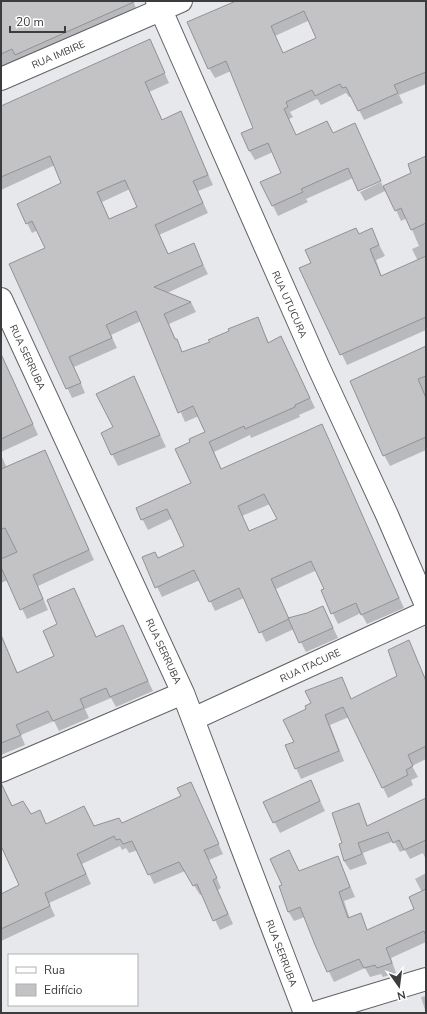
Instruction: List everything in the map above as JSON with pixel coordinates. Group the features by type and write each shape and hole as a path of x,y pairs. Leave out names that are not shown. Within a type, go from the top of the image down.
{"street":[{"name":"RUA IMBIRE","path":"1,79 159,6 181,1"},
{"name":"RUA UTUCURA","path":"159,6 318,366 387,515 426,605"},
{"name":"RUA SERRUBA","path":"1,299 183,693 305,1013"},
{"name":"RUA ITACURE","path":"193,719 426,612"},
{"path":"1,771 183,693"},
{"path":"314,1013 426,979"}],"building":[{"path":"1,1 136,1 15,55 12,49 1,54"},
{"path":"236,1 426,1 426,72 394,85 398,93 358,111 346,87 342,88 340,84 315,96 312,90 286,102 288,107 284,109 296,135 327,121 333,133 355,123 381,181 358,191 348,168 301,189 303,192 272,206 260,182 281,173 268,143 249,151 241,133 253,128 226,61 208,69 187,22","holes":["304,11 316,38 283,53 271,26"]},
{"path":"150,39 165,73 145,82 162,120 181,111 208,175 193,181 203,203 155,225 168,254 194,243 203,265 154,287 191,302 164,314 175,339 177,339 182,352 210,342 208,340 229,331 228,329 258,317 268,343 281,336 310,398 295,405 295,407 245,429 244,426 209,442 221,469 322,424 399,598 361,615 356,603 331,614 321,590 324,589 311,561 271,579 289,619 259,633 239,588 209,602 194,570 155,588 142,557 155,552 158,558 184,546 167,509 141,520 136,508 191,483 175,449 190,442 189,439 205,432 193,406 178,413 136,311 106,325 112,338 69,357 81,383 66,389 9,264 45,248 32,221 26,224 17,204 61,183 50,156 1,177 1,106","holes":["125,180 137,207 109,219 97,192","264,494 277,519 249,531 238,506"]},
{"path":"426,156 426,223 411,230 401,208 395,211 383,186 411,173 408,164"},
{"path":"356,228 359,234 372,228 379,245 370,249 381,276 426,256 426,317 340,355 299,268 311,263 305,250"},
{"path":"426,346 426,376 418,379 426,398 426,437 383,456 350,381"},
{"path":"1,354 33,424 1,439"},
{"path":"134,376 160,435 111,455 101,433 113,427 96,394"},
{"path":"45,450 89,550 33,575 43,599 20,610 1,567 1,559 17,552 5,528 1,529 1,469"},
{"path":"74,588 96,637 123,625 148,681 110,697 106,688 80,699 84,708 53,721 48,711 16,725 21,735 1,743 1,635 17,673 54,656 43,631 57,624 47,600"},
{"path":"323,606 333,628 299,643 288,618 307,613"},
{"path":"409,640 426,681 426,746 408,755 413,766 406,770 408,775 382,788 343,707 325,715 339,751 295,769 285,745 294,742 283,720 306,709 305,706 311,703 305,691 342,677 351,699 397,676 388,650"},
{"path":"311,780 320,801 273,823 263,802"},
{"path":"191,782 219,844 204,850 217,878 213,880 228,914 213,921 197,884 193,886 179,862 148,875 132,841 123,844 120,839 116,840 114,836 77,854 86,874 45,893 50,906 1,929 1,894 19,885 1,846 1,783 12,806 23,801 31,814 40,810 46,824 84,806 94,826 119,818 122,823 181,796 177,788"},
{"path":"426,798 426,840 404,850 399,840 393,843 388,832 358,843 362,854 344,861 339,844 342,843 332,813 359,803 367,826"},
{"path":"289,850 299,871 338,856 350,887 339,892 348,918 361,913 367,930 414,909 409,897 426,889 426,936 424,931 386,948 392,963 377,968 375,965 364,968 359,959 327,972 300,907 288,912 279,886 282,885 270,859"}]}
